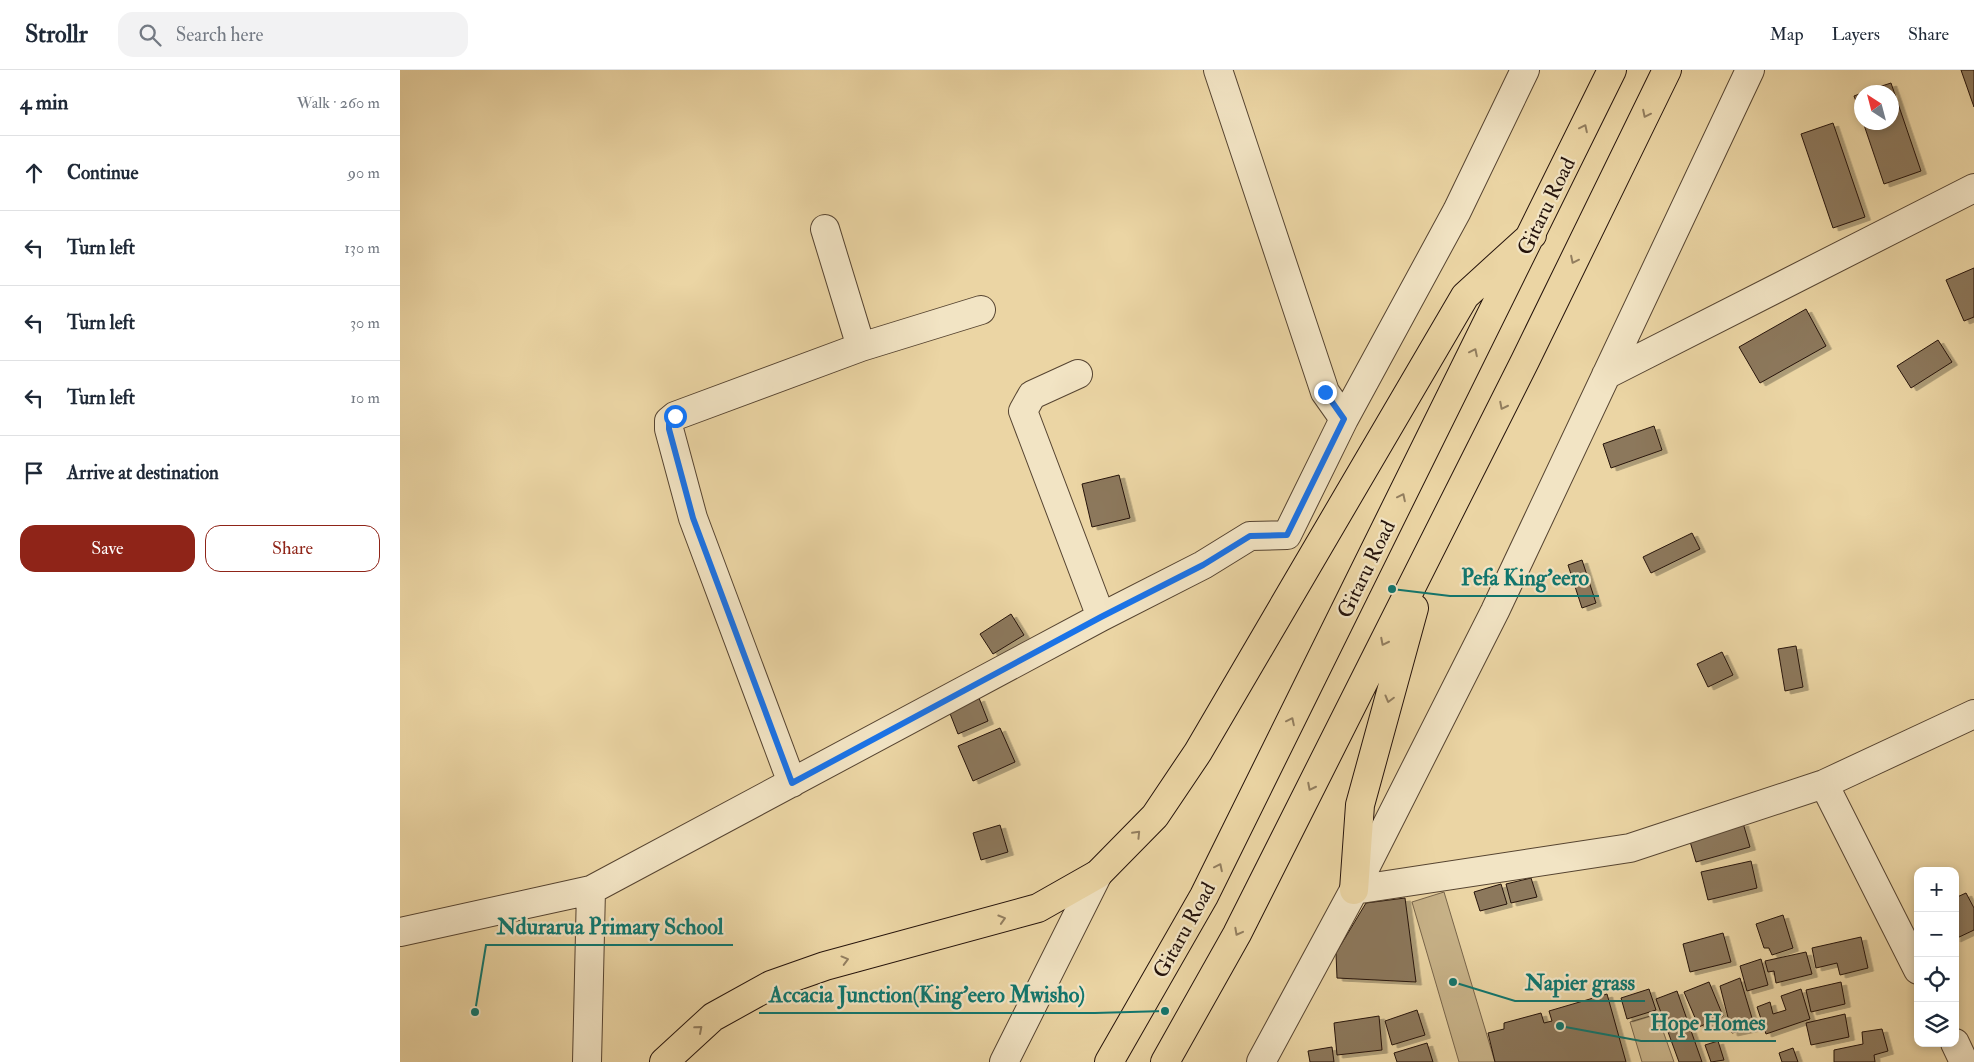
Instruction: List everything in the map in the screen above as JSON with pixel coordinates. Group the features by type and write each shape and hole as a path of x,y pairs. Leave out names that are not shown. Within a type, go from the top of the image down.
{"main road":[{"name":"Gitaru Road","path":"1109,1062 1204,896 1612,70"},
{"path":"1165,1062 1238,934 1430,551 1667,70"},
{"path":"664,1062 713,1017 771,985 825,966 1038,908 1098,874 1155,816 1198,752 1465,296 1532,235"},
{"path":"1354,890 1360,805 1430,551"}],"street":[{"path":"1218,70 1325,392 1344,419"},
{"path":"400,932 591,890 1101,617 1203,565 1250,536 1287,535 1344,419 1457,211 1525,70"},
{"path":"1261,1062 1354,890 1495,610 1750,70"},
{"path":"1606,375 1974,188"},
{"path":"825,230 861,347"},
{"path":"792,783 693,518 669,429 669,421 675,416 861,347 981,310"},
{"path":"1078,374 1032,395 1023,411 1101,617"},
{"path":"1354,890 1630,848 1824,784 1974,714"},
{"path":"1824,784 1914,962"},
{"path":"1004,1062 1098,874"},
{"path":"587,1062 591,890"},
{"path":"1957,1047 1964,1062"}],"shaded area":[{"path":"1444,892 1495,1062 1459,1062 1412,902"},
{"path":"1657,1014 1674,1062 1642,1062 1630,1022"}],"building":[{"path":"1961,70 1974,70 1974,107"},
{"path":"1899,106 1921,171 1884,184 1866,130 1899,130"},
{"path":"1833,123 1865,217 1833,228 1801,134"},
{"path":"1974,268 1974,317 1964,321 1946,280"},
{"path":"1806,309 1826,346 1760,383 1739,347"},
{"path":"1938,340 1952,362 1911,388 1897,366"},
{"path":"1654,426 1662,450 1611,468 1603,444"},
{"path":"1119,475 1130,518 1092,527 1082,484"},
{"path":"1692,533 1700,549 1651,573 1643,557"},
{"path":"1582,560 1596,603 1582,608 1568,565"},
{"path":"1011,614 1024,635 993,654 980,634"},
{"path":"1796,646 1803,687 1785,691 1778,649"},
{"path":"1722,652 1733,675 1708,687 1697,664"},
{"path":"979,698 988,721 958,734 949,711"},
{"path":"1000,728 1015,762 973,781 958,746"},
{"path":"1743,823 1750,847 1696,862 1689,838"},
{"path":"1000,825 1008,852 981,860 973,833"},
{"path":"1751,861 1757,888 1708,900 1701,872"},
{"path":"1531,878 1537,897 1511,903 1506,884"},
{"path":"1501,884 1507,904 1480,911 1474,892"},
{"path":"1966,893 1974,908 1974,930 1959,937 1959,912 1959,896"},
{"path":"1405,898 1416,982 1337,978 1336,953 1366,903"},
{"path":"1783,915 1793,948 1772,955 1769,948 1764,948 1756,924"},
{"path":"1723,933 1731,962 1690,972 1683,944"},
{"path":"1861,937 1868,968 1840,975 1837,963 1816,968 1812,948"},
{"path":"1806,952 1812,974 1776,983 1774,971 1768,972 1765,961"},
{"path":"1761,959 1768,985 1747,991 1740,966"},
{"path":"1740,978 1755,1028 1732,1033 1720,986"},
{"path":"1709,982 1723,1016 1699,1027 1684,992"},
{"path":"1841,982 1845,1004 1811,1012 1806,990"},
{"path":"1649,989 1656,1010 1627,1019 1621,998"},
{"path":"1801,989 1810,1019 1766,1034 1757,1007 1770,1002 1773,1014 1786,1010 1781,996"},
{"path":"1677,991 1702,1062 1679,1062 1656,999"},
{"path":"1607,994 1626,1062 1495,1062 1488,1033 1504,1029 1504,1023 1541,1013 1544,1023 1552,1021 1549,1011"},
{"path":"1417,1010 1425,1035 1392,1045 1385,1021"},
{"path":"1845,1014 1849,1037 1811,1045 1806,1023"},
{"path":"1379,1016 1382,1050 1337,1055 1334,1023"},
{"path":"1882,1029 1888,1051 1874,1055 1875,1062 1834,1062 1834,1050 1863,1044 1862,1032"},
{"path":"1718,1041 1724,1060 1711,1062 1705,1045"},
{"path":"1427,1043 1433,1062 1397,1062 1394,1053"},
{"path":"1332,1047 1334,1062 1310,1062 1308,1051"},
{"path":"1793,1048 1798,1062 1782,1062 1779,1053"}],"place":[{"name":"Pefa King'eero","path":"1392,589"},
{"name":"Napier grass","path":"1453,982"},
{"name":"Accacia Junction(King'eero Mwisho)","path":"1165,1011"},
{"name":"Ndurarua Primary School","path":"475,1012"},
{"name":"Hope Homes","path":"1560,1026"}],"route":[{"path":"675,416 669,421 669,429 693,518 792,783 1101,617 1203,565 1250,536 1287,535 1344,419 1325,392"}]}
